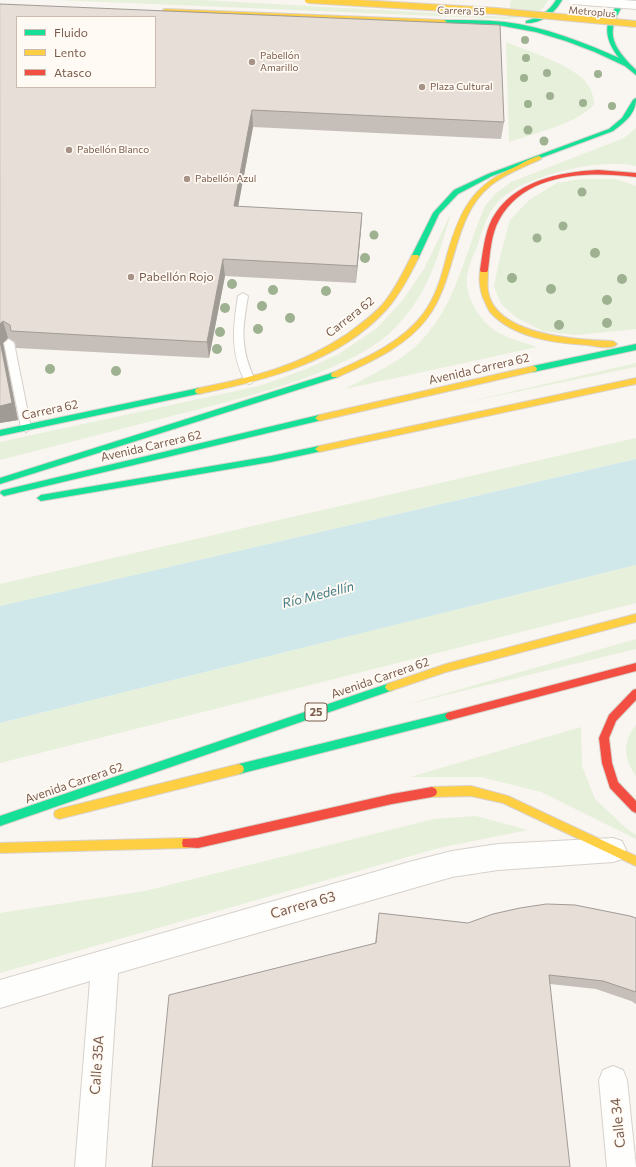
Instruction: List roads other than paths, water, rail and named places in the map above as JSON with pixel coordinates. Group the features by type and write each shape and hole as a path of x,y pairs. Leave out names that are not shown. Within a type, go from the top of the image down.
{"main road":[{"path":"308,0 503,11 636,24"},
{"path":"505,24 536,20 548,14 556,7 559,0"},
{"path":"624,0 614,12 609,31 615,50 626,64 636,73"},
{"name":"Carrera 55","path":"157,11 505,24 543,31 568,38 626,64"},
{"name":"Carrera 62","path":"0,433 250,380 298,365 326,351 367,322 384,306 404,280 431,221 442,204 456,192 471,182 611,130 625,119 636,100"},
{"path":"0,481 334,375 372,358 392,346 417,324 434,304 447,274 460,226 470,206 482,190 500,178 539,158"},
{"path":"636,175 605,171 571,173 538,184 523,192 508,204 496,219 484,266 482,287 488,303 499,315 515,327 538,336 563,342 636,345"},
{"name":"Avenida Carrera 62","path":"0,494 636,345"},
{"path":"31,500 272,459 636,381"},
{"name":"Avenida Carrera 62","path":"0,821 446,668 636,618"},
{"name":"Avenida Carrera 62","path":"46,818 421,724 636,667"},
{"path":"636,693 612,718 604,738 607,763 614,785 636,808"},
{"path":"0,848 198,843 398,798 432,792 471,791 504,799 636,861"},
{"name":"Avenida Carrera 62","path":"0,829 23,823"}],"street":[{"name":"Carrera 63","path":"0,994 409,875 452,864 498,857 613,850"},
{"name":"Calle 35A","path":"90,1167 105,963"},
{"name":"Calle 34","path":"613,1080 622,1167"}],"lane":[{"name":"Metroplus","path":"429,0 636,17"},
{"path":"574,0 636,6"},
{"path":"243,296 236,339 242,365 250,380"},
{"path":"9,343 26,428"}],"water":[{"name":"Río Medellín","path":"636,459 636,565 0,723 0,606"}],"place":[{"name":"Pabellón Amarillo","path":"252,62"},
{"name":"Plaza Cultural","path":"422,87"},
{"name":"Pabellón Blanco","path":"69,150"},
{"name":"Pabellón Azul","path":"187,179"},
{"name":"Pabellón Rojo","path":"131,277"}]}
